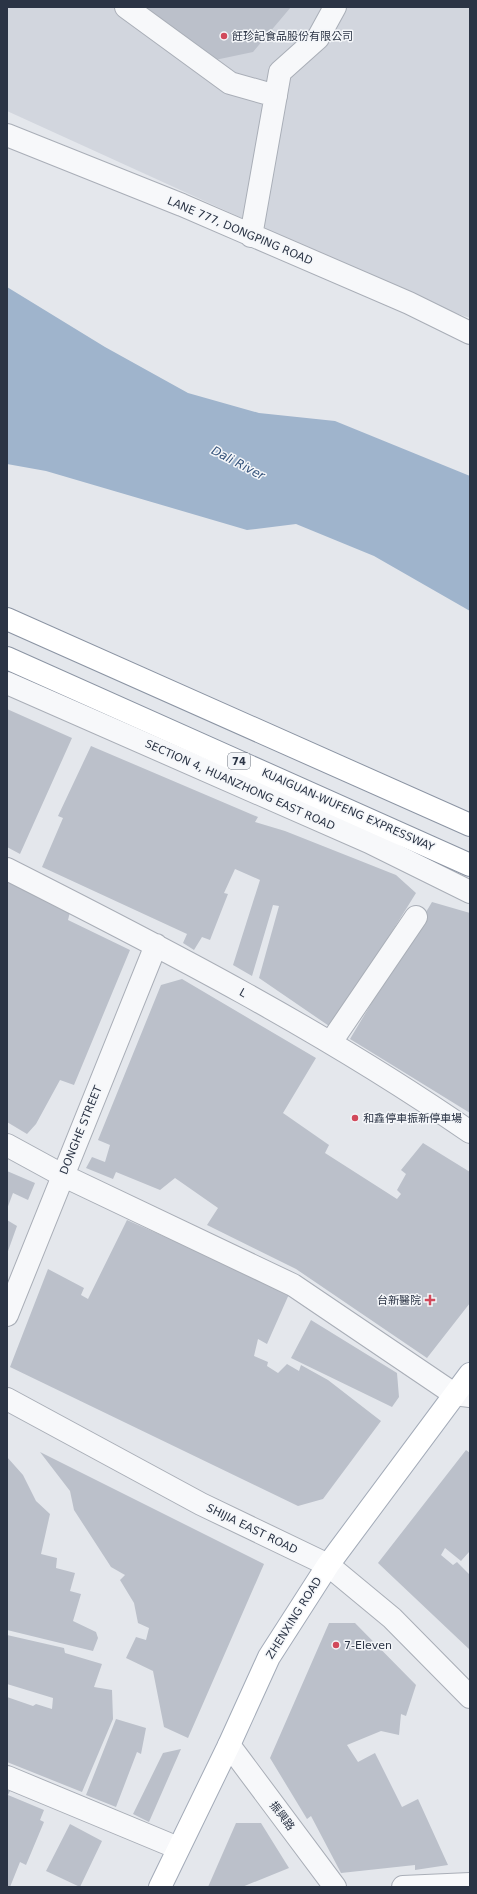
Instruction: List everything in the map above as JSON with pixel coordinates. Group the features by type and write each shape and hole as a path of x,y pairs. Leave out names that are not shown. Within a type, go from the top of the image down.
{"main road":[{"path":"7,619 470,826"},
{"name":"KUAIGUAN-WUFENG EXPRESSWAY","path":"7,658 470,865"},
{"name":"ZHENXING ROAD","path":"160,1887 269,1657 328,1565 462,1395 470,1374"}],"street":[{"path":"126,7 230,83 276,96"},
{"path":"251,236 280,72 318,38 335,7"},
{"name":"LANE 777, DONGPING ROAD","path":"7,135 110,176 409,303 470,333"},
{"name":"SECTION 4, HUANZHONG EAST ROAD","path":"7,683 370,842 470,892"},
{"name":"L","path":"7,869 156,945 331,1042 468,1127"},
{"path":"331,1042 416,917"},
{"name":"DONGHE STREET","path":"7,1315 62,1175 156,945"},
{"path":"7,1145 62,1175 293,1285 462,1395"},
{"name":"SHIJIA EAST ROAD","path":"7,1399 201,1504 328,1565 392,1618 470,1697"},
{"name":"振興路","path":"229,1744 335,1887"},
{"path":"7,1777 178,1848"},
{"path":"403,1887 470,1884"}],"shaded area":[{"path":"7,7 470,7 470,318 435,306 7,111"}],"water":[{"name":"Dali River","path":"7,287 105,347 188,393 259,413 335,421 470,476 470,611 374,556 296,524 247,530 46,471 7,464"}],"building":[{"name":"飪珍記食品股份有限公司","path":"139,7 291,7 253,52 215,60"},
{"path":"7,709 72,738 20,854 7,847"},
{"path":"91,746 258,817 255,822 285,831 396,875 416,893 332,1028 259,978 279,906 273,905 252,976 233,965 260,880 235,869 224,893 228,894 210,940 202,937 194,950 183,943 187,934 42,867 63,818 58,816"},
{"path":"7,878 70,912 68,920 130,950 74,1085 60,1080 36,1124 27,1134 7,1122"},
{"path":"432,902 470,913 470,1113 350,1039"},
{"path":"182,979 316,1058 283,1113 329,1145 325,1153 397,1199 401,1194 397,1190 406,1174 401,1170 423,1143 470,1172 470,1303 427,1358 296,1269 207,1225 218,1208 175,1178 160,1190 116,1172 113,1179 86,1168 92,1157 105,1162 110,1145 98,1140 161,985"},
{"path":"7,1171 35,1183 28,1200 13,1193 7,1209"},
{"path":"7,1220 17,1226 7,1254"},
{"path":"127,1220 290,1292 267,1344 258,1339 254,1356 268,1362 267,1366 278,1373 287,1364 299,1371 301,1365 328,1380 381,1421 323,1499 298,1506 10,1367 48,1269 84,1288 81,1295 88,1299"},
{"path":"311,1320 397,1373 399,1397 392,1407 291,1358"},
{"path":"466,1450 470,1453 470,1554 469,1552 461,1561 445,1548 441,1555 453,1565 457,1562 469,1574 470,1573 470,1650 378,1563"},
{"path":"40,1452 264,1564 188,1738 164,1727 153,1671 126,1658 136,1637 146,1640 149,1628 138,1623 134,1603 120,1580 125,1575 111,1567 74,1510 70,1491"},
{"path":"7,1457 23,1475 36,1501 50,1514 41,1554 57,1558 56,1568 75,1573 70,1591 81,1594 73,1621 96,1632 98,1638 93,1651 7,1630"},
{"path":"329,1623 355,1623 416,1685 406,1716 401,1714 399,1735 381,1731 347,1745 358,1762 375,1753 402,1807 418,1799 448,1865 415,1870 415,1865 341,1873 311,1816 307,1819 270,1758"},
{"path":"7,1635 64,1648 65,1653 102,1664 94,1687 112,1690 113,1719 82,1792 7,1762 7,1697 33,1706 36,1704 52,1709 53,1698 7,1684"},
{"path":"116,1719 146,1728 141,1754 137,1752 116,1807 86,1795"},
{"path":"181,1749 149,1822 133,1814 163,1753"},
{"path":"7,1790 10,1791 8,1795 44,1810 40,1820 44,1822 26,1865 20,1862 10,1887 7,1887"},
{"path":"236,1823 261,1823 289,1868 242,1887 208,1887"},
{"path":"70,1824 102,1841 80,1887 46,1871"}],"place":[{"name":"飪珍記食品股份有限公司","path":"224,36"},
{"name":"和鑫停車振新停車場","path":"355,1118"},
{"name":"台新醫院","path":"430,1300"},
{"name":"7-Eleven","path":"336,1645"}]}
